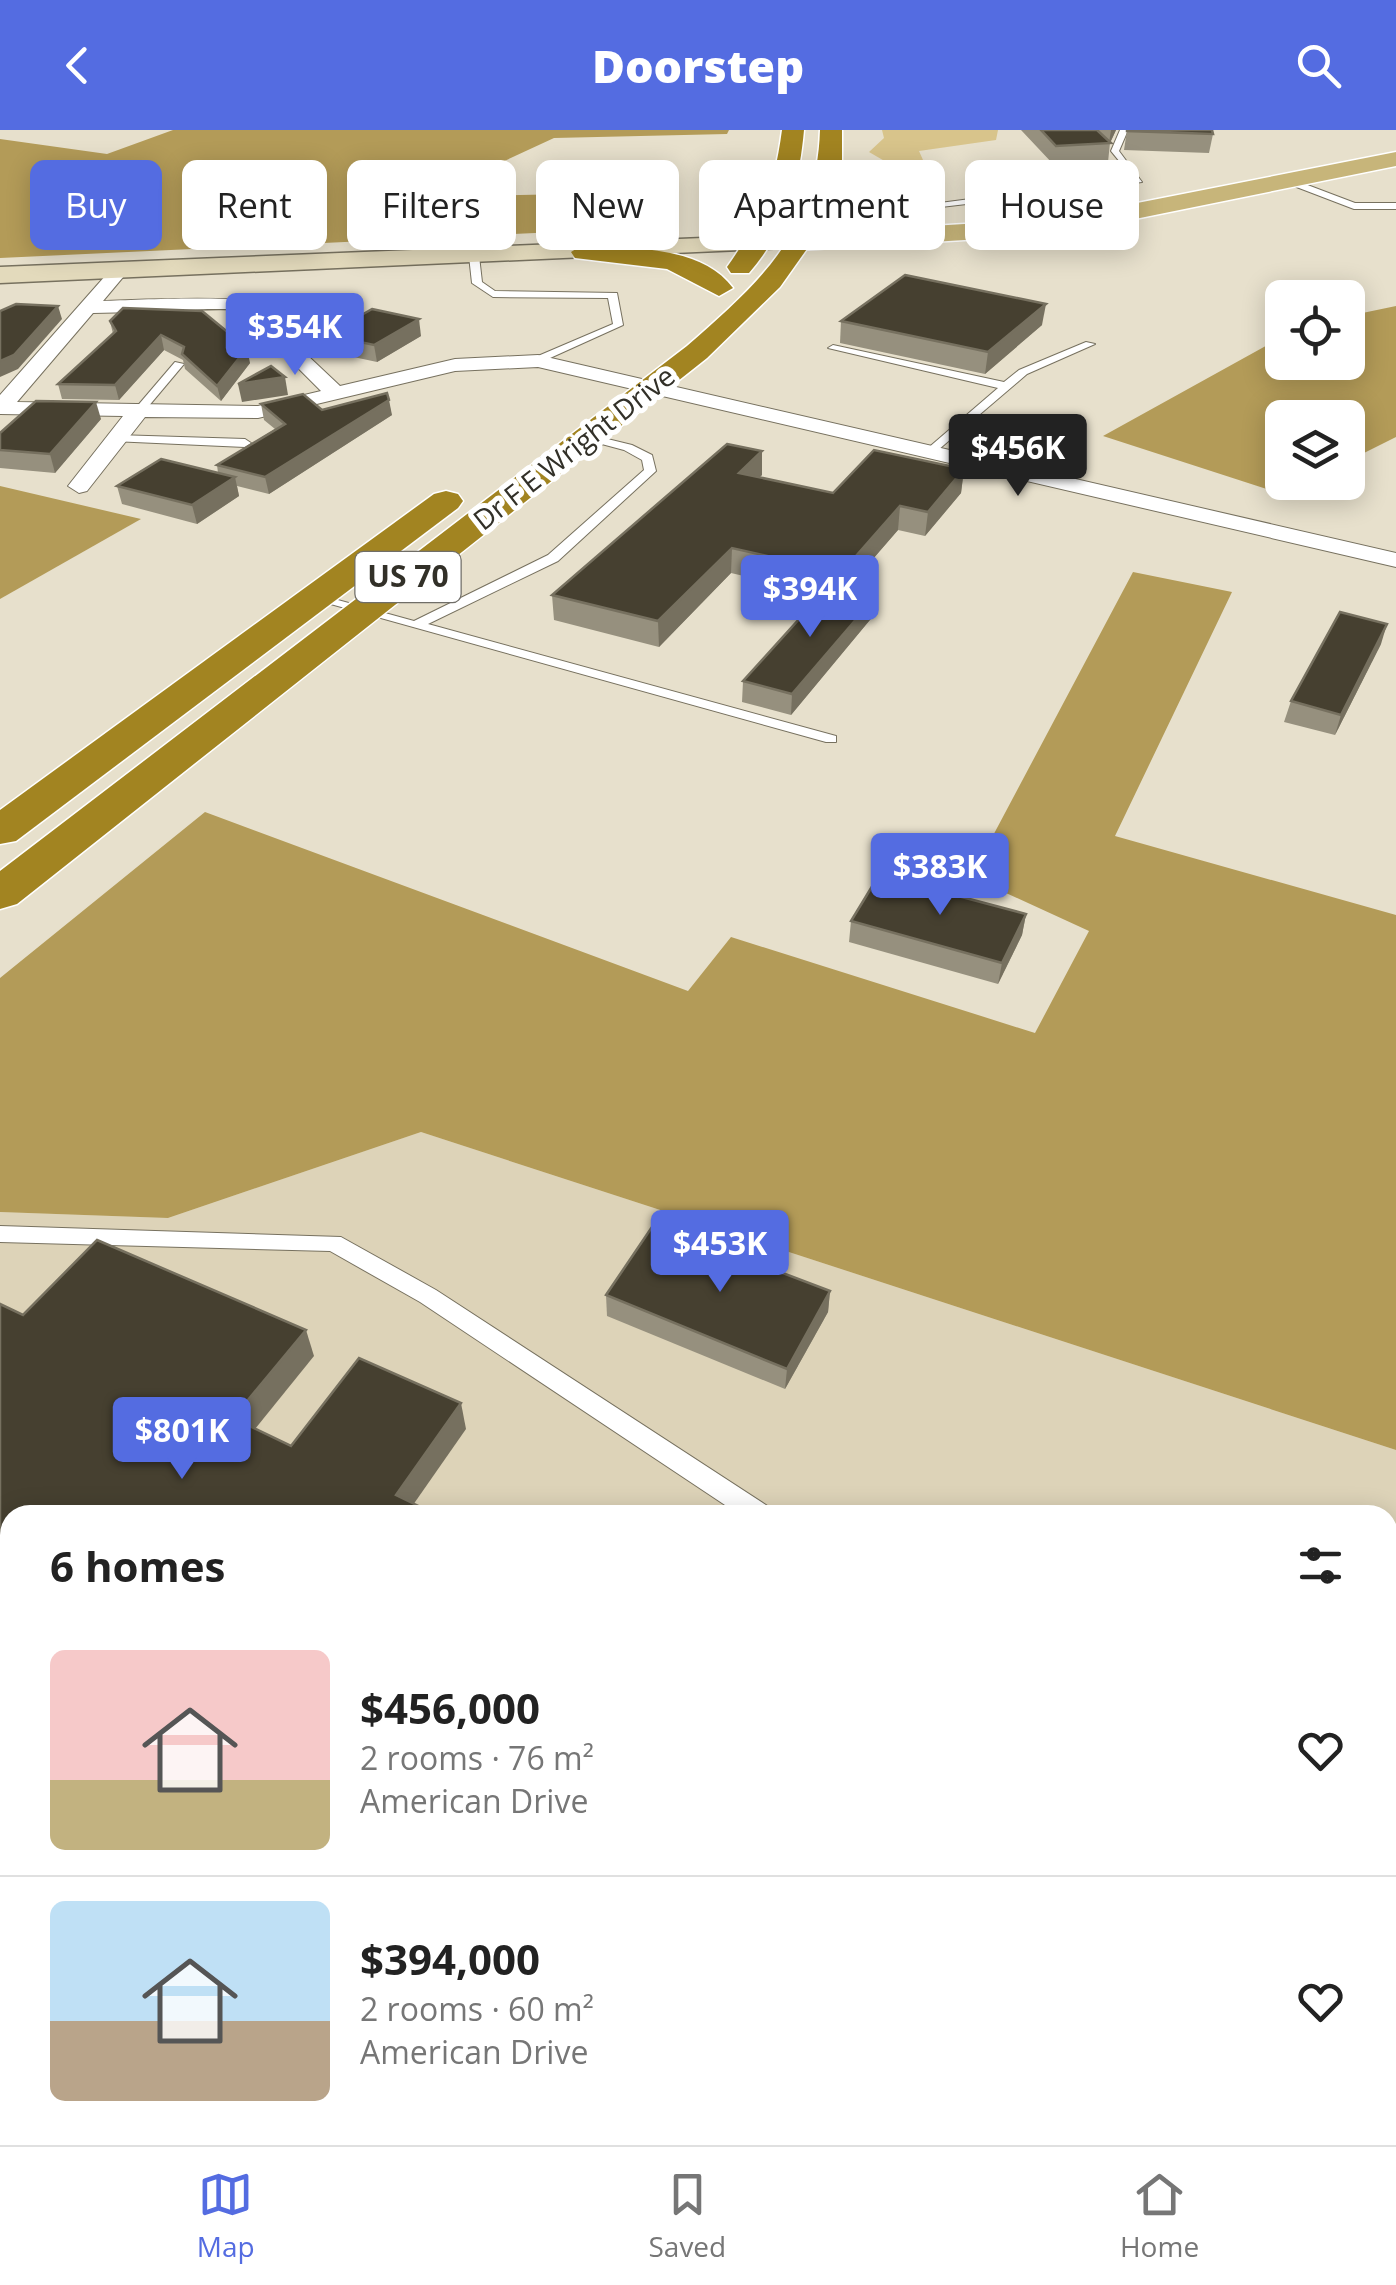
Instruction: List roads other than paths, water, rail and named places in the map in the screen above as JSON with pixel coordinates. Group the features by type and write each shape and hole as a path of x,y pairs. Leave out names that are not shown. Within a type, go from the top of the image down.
{"highway":[{"path":"790,160 793,130"},
{"name":"Dr F E Wright Drive","path":"831,130 832,160"},
{"path":"534,435 612,377 719,288 758,250"},
{"name":"Dr F E Wright Drive","path":"0,894 652,387 760,295 793,250"},
{"path":"584,252 681,266 706,274 719,288"},
{"name":"US 70","path":"4,825 472,482"},
{"path":"0,873 18,859 22,849 4,825"}],"main road":[{"path":"1139,212 1396,159"},
{"path":"760,295 798,275 862,255 965,236"}],"street":[{"path":"0,275 628,250"},
{"path":"120,270 0,408 258,412 338,396 455,365 535,360 1396,560"},
{"path":"88,307 272,308 306,315 312,320 294,354 338,396"},
{"path":"79,486 138,412"}],"lane":[{"path":"1123,160 1115,150 1124,130"},
{"path":"1289,181 1354,206 1396,206"},
{"path":"474,256 476,283 493,294 613,295 618,325 535,360"},
{"path":"931,452 1023,372 1090,344"},
{"path":"833,348 1006,386"},
{"path":"138,412 179,364"},
{"path":"416,625 553,558 650,471 648,458 628,446 587,437"},
{"path":"116,439 245,443"},
{"path":"316,598 831,739"},
{"path":"0,1234 333,1243 428,1296 745,1505"}]}
